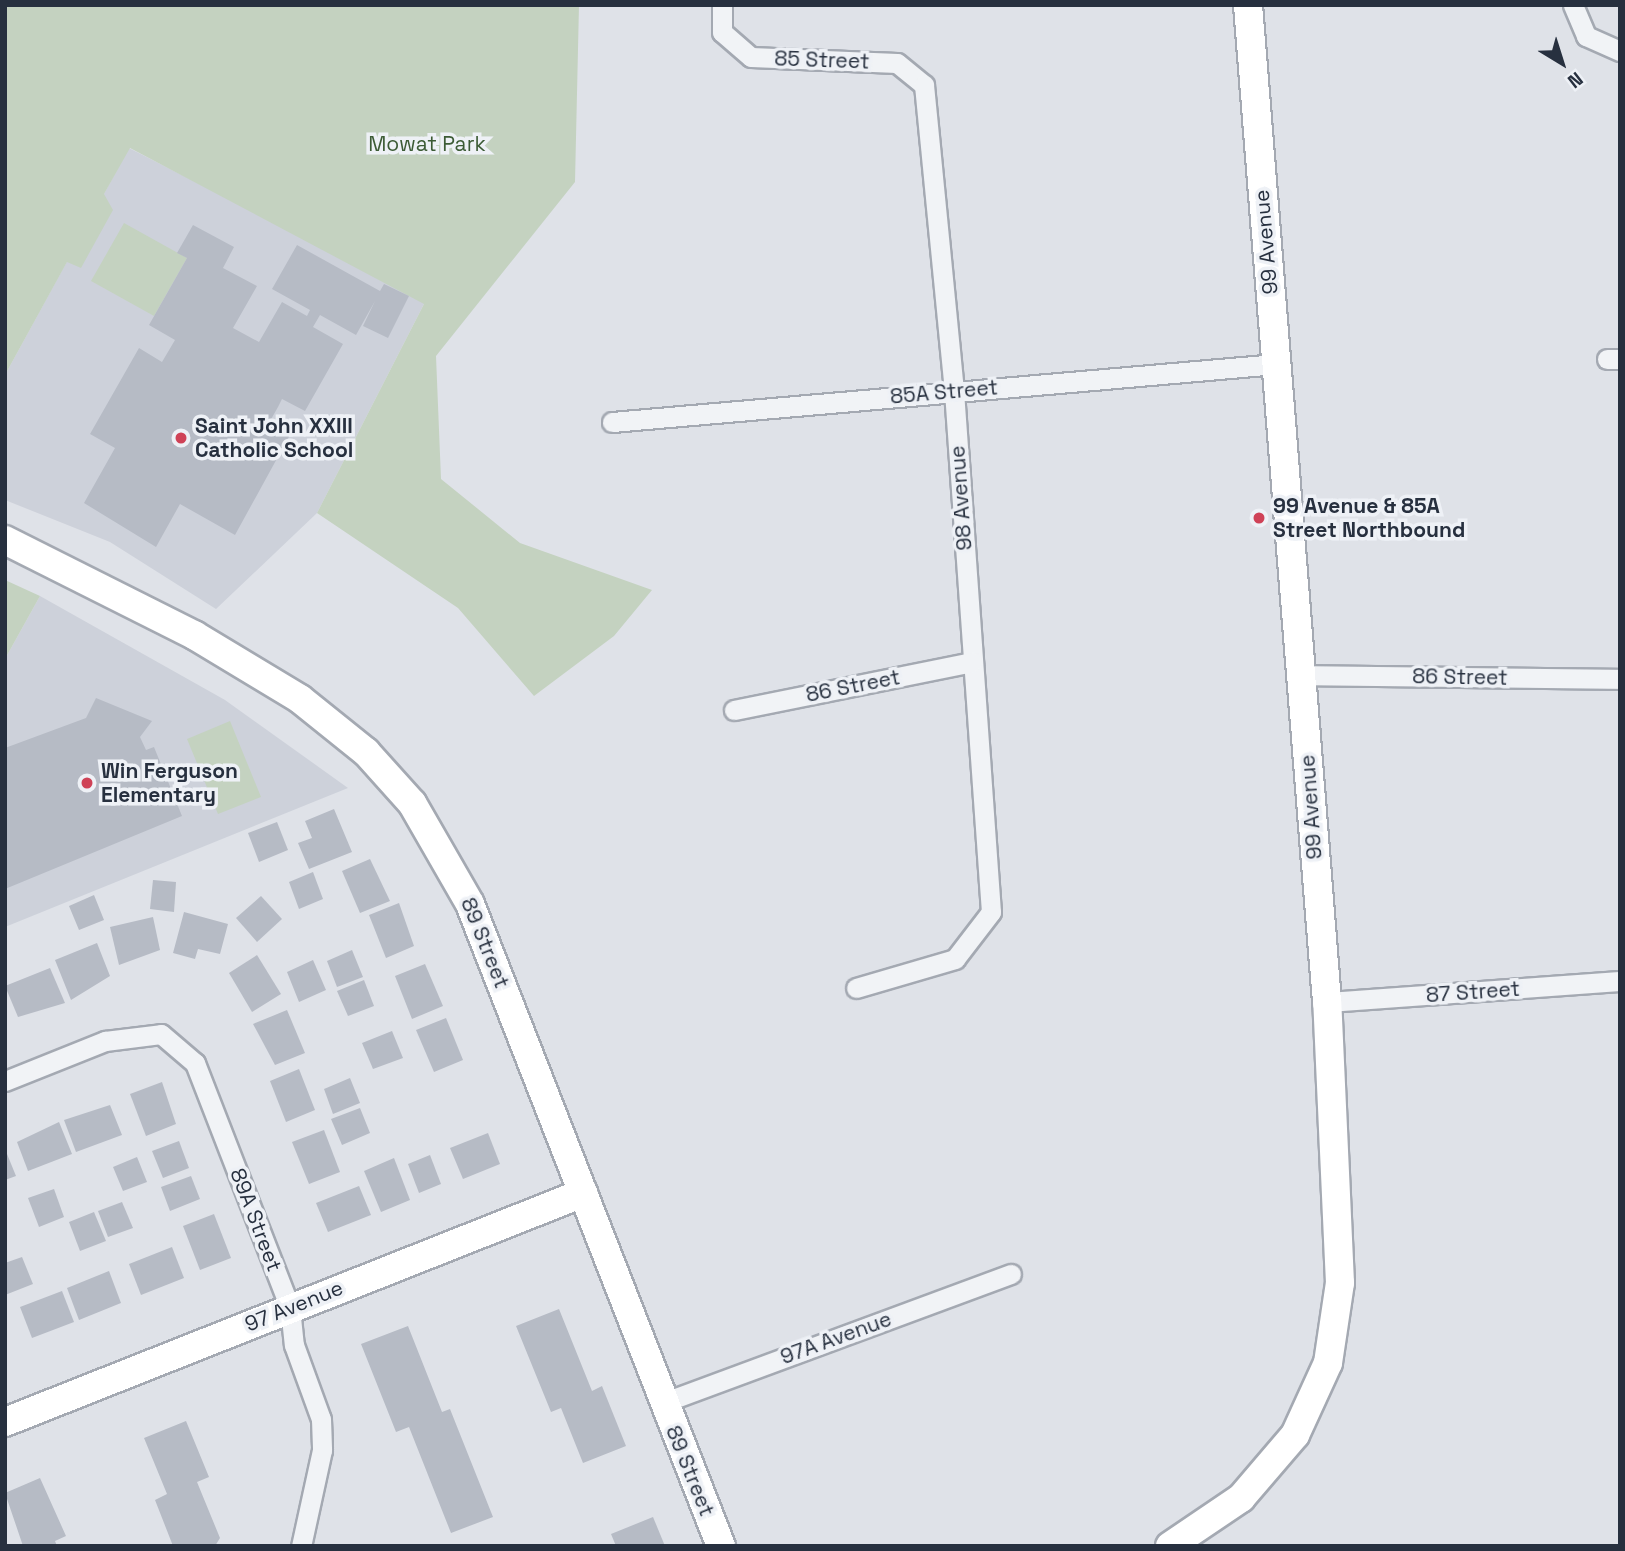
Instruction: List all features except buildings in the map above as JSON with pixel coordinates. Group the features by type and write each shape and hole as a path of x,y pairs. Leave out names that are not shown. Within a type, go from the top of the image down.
{"street":[{"name":"85 Street","path":"722,5 722,32 751,57 897,63 924,85"},
{"name":"99 Avenue","path":"1170,1546 1241,1498 1295,1435 1328,1363 1340,1283 1327,1002 1248,5"},
{"path":"1573,5 1586,36 1620,51"},
{"name":"98 Avenue","path":"856,988 955,959 991,912 954,390 924,85"},
{"name":"85A Street","path":"612,422 954,390 1276,365"},
{"name":"89 Street","path":"5,540 247,666 340,727 396,783 470,904 662,1403 721,1546"},
{"name":"86 Street","path":"734,710 972,662"},
{"name":"86 Street","path":"1301,675 1620,679"},
{"name":"87 Street","path":"1327,1002 1620,982"},
{"name":"89A Street","path":"5,1081 105,1041 162,1034 195,1063 290,1308 294,1345 323,1433 301,1546"},
{"name":"97 Avenue","path":"5,1422 583,1193"},
{"name":"97A Avenue","path":"662,1403 1011,1274"}],"shaded area":[{"name":"Saint John XXIII Catholic School","path":"129,148 426,300 317,513 216,609 110,542 5,500 5,375"},
{"path":"40,596 225,700 348,788 5,927 5,659"}],"green space":[{"name":"Mowat Park","path":"5,5 579,5 575,182 436,356 441,479 520,543 652,590 614,636 534,696 458,608 317,513 424,304 130,148 104,194 113,210 81,268 67,262 5,375"},
{"path":"124,223 187,258 154,316 91,281"},
{"path":"5,580 40,596 5,659"},
{"path":"230,721 261,797 218,814 187,739"}],"place":[{"name":"Saint John XXIII Catholic School","path":"181,438"},
{"name":"99 Avenue & 85A Street Northbound","path":"1259,518"},
{"name":"Win Ferguson Elementary","path":"87,783"}]}
